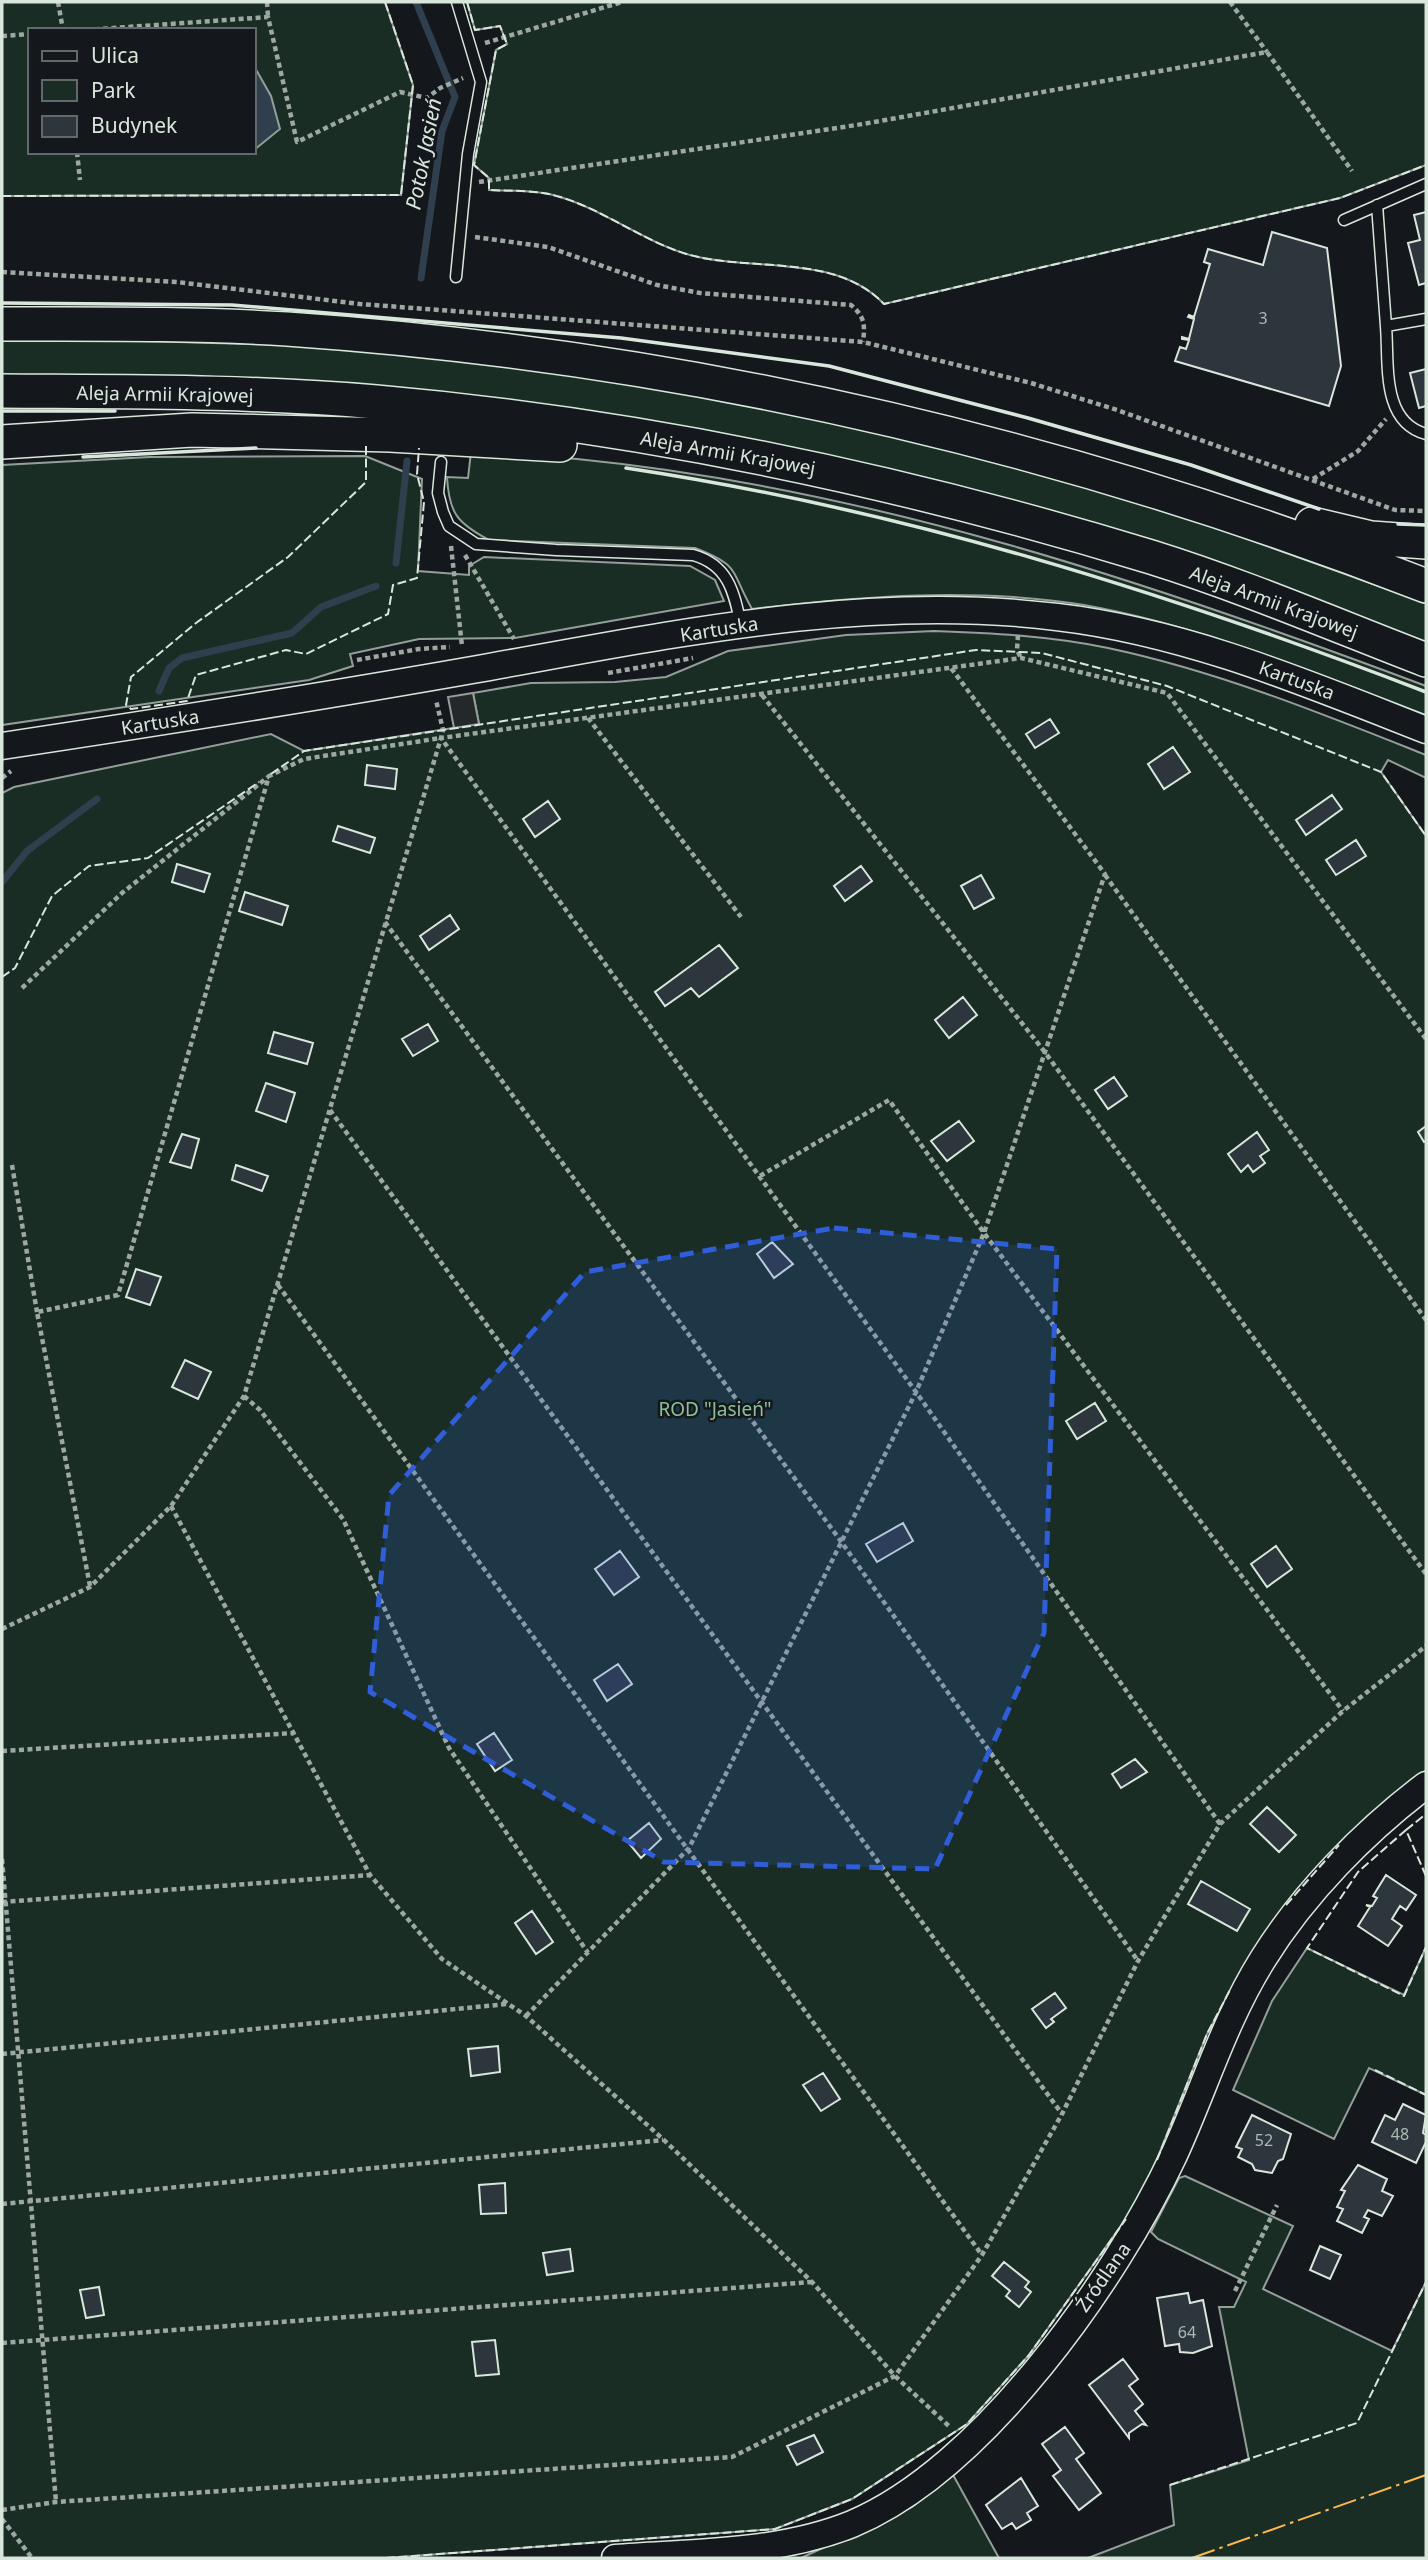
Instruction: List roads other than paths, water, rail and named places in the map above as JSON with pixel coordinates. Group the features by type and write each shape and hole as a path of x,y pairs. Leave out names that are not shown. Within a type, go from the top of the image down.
{"main road":[{"path":"2,324 284,329 460,345 595,362 778,393 897,418 1060,462 1219,510 1426,586"},
{"name":"Aleja Armii Krajowej","path":"2,391 188,392 374,402 556,423 685,443 820,469 971,505 1154,558 1426,660"},
{"path":"2,442 192,430 390,435 516,441 820,469"},
{"path":"1219,510 1308,523 1371,538 1426,542"}],"street":[{"name":"Kartuska","path":"2,746 293,701 741,625 855,610 980,610 1060,617 1171,639 1233,656 1426,730"},
{"name":"Źródlana","path":"615,2558 767,2545 812,2537 878,2512 912,2489 968,2443 1043,2360 1102,2280 1131,2235 1174,2155 1222,2033 1283,1928 1345,1857 1426,1786"}],"lane":[{"path":"456,277 464,181 481,82 473,47 457,2"},
{"path":"1344,219 1426,184"},
{"path":"1377,205 1394,411 1405,426 1426,434"},
{"path":"1386,326 1426,319"},
{"path":"441,461 438,493 449,526 461,536 493,547 693,555 707,558 727,577 741,625"}],"water":[{"path":"256,70 271,96 280,129 256,148"}],"waterway":[{"name":"Potok Jasień","path":"416,2 455,97 442,131 421,278"},
{"name":"Potok Jasień","path":"396,563 407,461"},
{"path":"159,691 169,668 182,658 292,633 321,607 376,586"},
{"name":"Potok Jasień","path":"2,882 27,851 97,799"}],"park label":[{"name":"ROD \"Jasień\"","path":"715,1409"}]}
